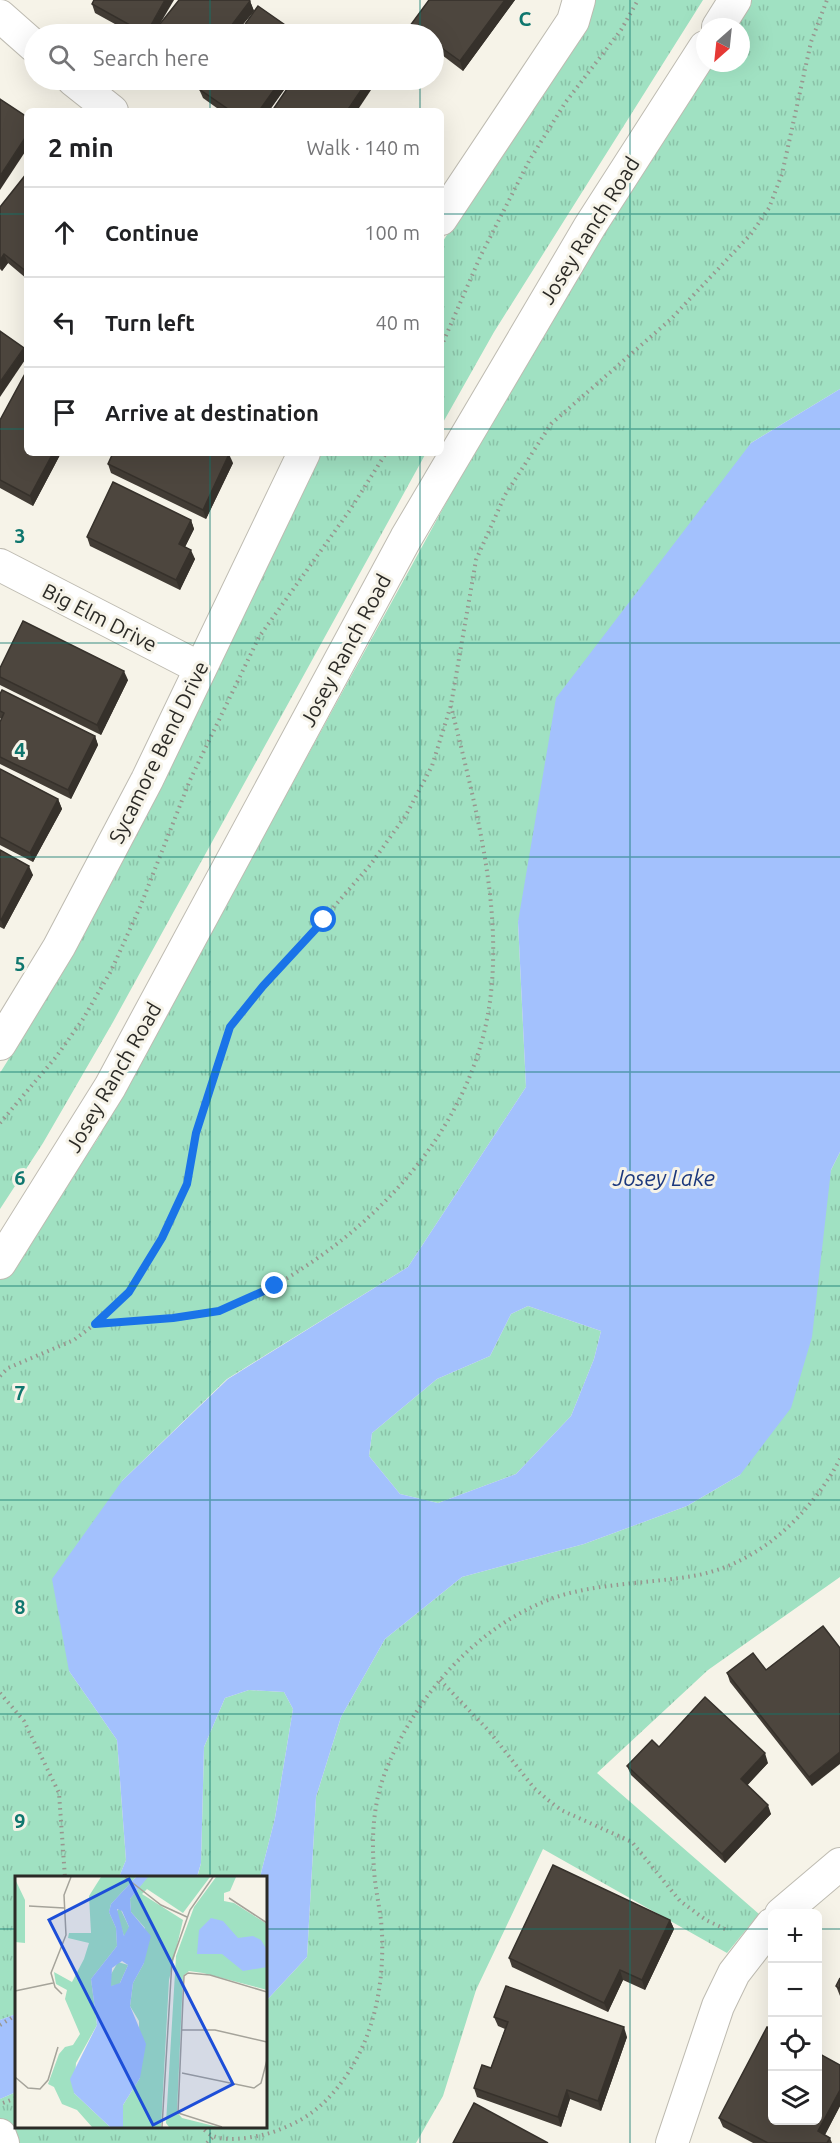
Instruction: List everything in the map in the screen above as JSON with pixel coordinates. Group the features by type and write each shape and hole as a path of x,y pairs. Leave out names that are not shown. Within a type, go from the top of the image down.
{"street":[{"path":"444,215 567,31 573,21 579,0"},
{"path":"724,18 735,0"},
{"path":"0,16 24,37"},
{"name":"Josey Ranch Road","path":"0,1263 110,1087 406,538 590,226 696,60"},
{"path":"86,90 108,108"},
{"name":"Sycamore Bend Drive","path":"0,1044 58,947 147,780 303,456"},
{"name":"Big Elm Drive","path":"0,565 200,668"},
{"path":"788,1909 840,1864"},
{"path":"672,2143 718,2006 734,1973 764,1934"},
{"path":"0,2135 3,2143"}],"path":[{"path":"444,340 481,255 529,161 565,104 621,30 638,0"},
{"path":"0,1376 8,1368 74,1340 95,1324 129,1292 162,1238 187,1184 196,1133 230,1027 371,864 406,815 432,766 451,705 476,560 505,495 550,424 671,320 751,234 769,208 782,174 811,42 827,0"},
{"path":"0,1123 56,1057 83,1019 111,970 140,907 190,780 259,637 350,510 384,456"},
{"path":"95,1324 173,1318 219,1311 275,1286 332,1249 383,1205 419,1165 452,1110 475,1065 490,1002 493,937 474,802 451,705"},
{"path":"201,2128 213,2137 243,2138 269,2134 302,2121 331,2098 353,2065 371,2025 381,1984 382,1931 374,1868 375,1810 388,1764 417,1712 440,1680 472,1646 533,1606 600,1586 696,1575 738,1561 776,1538 806,1510 840,1460"},
{"path":"440,1680 489,1731 534,1788 548,1800 561,1810 632,1842 643,1851 680,1901 706,1920 764,1934"},
{"path":"0,1693 24,1721 59,1793 65,1876"},
{"path":"0,2025 15,2016"},
{"path":"0,2104 15,2098"},
{"path":"207,2143 213,2137"}],"green space":[{"path":"591,0 703,0 494,332 444,421 444,239 579,34"},
{"path":"752,0 840,0 840,389 751,443 518,922 526,1087 408,1267 227,1379 122,1481 69,1671 117,1740 126,1860 119,1876 15,1876 15,2014 0,2020 0,1280 97,1140 492,419 623,200 706,72 750,72 750,18 741,18"},
{"path":"320,456 424,456 113,1022 43,1143 0,1209 0,1073 63,972"},
{"path":"840,1152 840,1577 708,1670 597,1773 759,1914 727,1953 543,1849 476,1990 443,2096 416,2143 0,2143 0,2099 15,2092 15,2128 267,2128 267,2000 307,1957 316,1797 341,1717 385,1639 462,1577 584,1544 687,1506 740,1475 831,1170"},
{"path":"528,1306 601,1331 594,1359 571,1416 516,1474 438,1503 400,1494 369,1456 372,1433 437,1379 490,1356 511,1314"},
{"path":"249,1690 284,1692 293,1709 275,1818 260,1876 198,1876 201,1863 204,1747 225,1698"}],"water":[{"name":"Josey Lake","path":"840,389 840,1152 831,1170 812,1337 791,1408 740,1475 687,1506 584,1544 462,1577 385,1639 341,1717 316,1797 307,1957 267,2000 267,1876 260,1876 275,1818 293,1709 284,1692 249,1690 225,1698 204,1747 201,1863 197,1876 119,1876 126,1860 117,1740 69,1671 52,1579 122,1481 228,1379 408,1267 526,1087 518,922 556,698 751,443","holes":["528,1306 601,1331 594,1359 571,1416 516,1474 438,1503 400,1494 369,1456 372,1433 437,1379 490,1356 511,1314"]},
{"path":"15,2014 15,2092 0,2099 0,2020"}],"building":[{"path":"94,0 165,0 152,24 128,24 92,4"},
{"path":"179,0 250,1 233,24 160,24"},
{"path":"429,0 505,0 460,61 444,50 444,24 411,24"},
{"path":"258,6 284,24 245,24"},
{"path":"200,90 274,90 261,108 227,108"},
{"path":"286,90 361,90 349,108 274,108"},
{"path":"0,99 24,115 24,140 0,176"},
{"path":"24,177 24,270 4,254 0,260 0,207"},
{"path":"0,331 24,348 0,382"},
{"path":"24,376 24,456 51,456 30,496 0,480 0,420"},
{"path":"112,456 228,456 203,510 108,464"},
{"path":"113,482 191,520 179,544 191,550 176,580 87,537"},
{"path":"23,621 124,671 97,725 0,677 0,668"},
{"path":"2,690 95,736 68,790 0,757 0,722 4,713 0,711"},
{"path":"0,769 58,799 30,853 0,837"},
{"path":"0,850 29,866 1,920 0,919"},
{"path":"823,1626 840,1648 840,1752 809,1777 727,1673 753,1653 766,1670"},
{"path":"705,1697 765,1753 741,1779 768,1805 722,1854 627,1766 652,1740 659,1747"},
{"path":"553,1865 670,1920 642,1980 620,1970 604,2003 509,1958"},
{"path":"506,1986 624,2027 598,2101 567,2090 558,2117 474,2088 482,2065 491,2068 508,2022 494,2017"},
{"path":"767,2027 768,2125 821,2125 818,2131 830,2138 827,2143 768,2143 719,2118"},
{"path":"822,2055 840,2065 840,2090 822,2124"},
{"path":"474,2103 548,2143 453,2143"}],"route":[{"path":"275,1286 219,1311 173,1318 95,1324 129,1292 162,1238 187,1184 196,1133 230,1027 263,986 324,920"}]}
